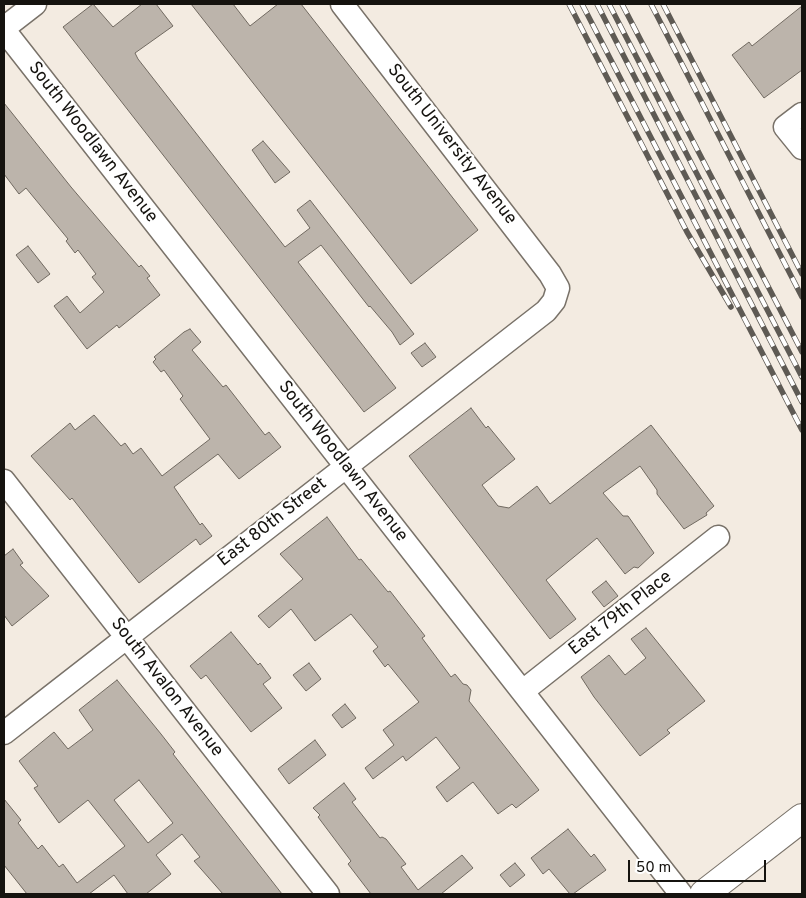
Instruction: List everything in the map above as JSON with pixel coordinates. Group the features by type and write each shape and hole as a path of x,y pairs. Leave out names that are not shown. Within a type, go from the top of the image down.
{"main road":[{"path":"704,894 802,818"}],"street":[{"path":"4,29 34,4"},
{"name":"South University Avenue","path":"342,4 550,274 558,288"},
{"name":"South Woodlawn Avenue","path":"4,29 680,894"},
{"path":"794,120 802,148"},
{"name":"East 80th Street","path":"4,733 546,311 554,301 558,288"},
{"name":"South Avalon Avenue","path":"4,481 328,894"},
{"name":"East 79th Place","path":"523,691 718,537"}],"building":[{"path":"93,4 113,27 142,4 156,4 173,26 135,53 138,59 285,247 310,228 297,210 310,200 414,334 400,345 392,332 369,307 321,245 298,262 396,388 364,412 63,27"},
{"path":"191,4 233,4 250,26 278,4 301,4 478,230 411,284"},
{"path":"802,6 802,70 764,98 732,55 749,42 752,46"},
{"path":"4,103 71,187 139,267 141,265 150,276 147,278 160,295 119,328 117,325 87,349 54,306 67,296 80,313 104,292 92,277 96,274 78,250 75,253 66,241 68,239 26,188 19,194 4,174"},
{"path":"263,141 290,172 275,183 252,150"},
{"path":"28,246 50,274 38,283 16,255"},
{"path":"190,329 201,342 192,350 223,387 226,385 265,435 269,432 281,447 239,479 218,454 174,487 200,525 202,523 212,536 200,545 196,539 139,583 72,498 70,500 31,456 70,423 75,430 94,415 121,446 125,443 133,454 141,448 162,476 210,439 180,399 183,396 164,370 161,372 153,362 156,359 154,357"},
{"path":"425,343 436,357 422,367 411,353"},
{"path":"471,408 486,428 488,426 515,459 482,485 498,506 509,508 537,486 550,504 651,425 714,506 706,513 707,515 684,529 657,494 657,490 640,466 603,493 623,516 628,516 654,553 638,568 634,567 625,574 597,538 546,580 576,619 550,639 409,456"},
{"path":"327,517 359,560 361,559 388,592 390,591 425,636 422,638 451,677 455,674 471,690 469,701 539,790 516,808 512,804 498,814 473,782 447,802 436,787 460,768 436,737 406,761 403,756 373,779 365,768 394,745 383,730 419,702 388,664 385,667 373,651 378,647 351,614 315,641 291,609 269,628 258,616 303,579 280,554"},
{"path":"13,549 23,563 20,565 49,596 12,626 4,615 4,556"},
{"path":"606,581 618,596 604,607 592,592"},
{"path":"646,628 705,701 667,730 670,733 640,756 594,697 581,677 609,655 625,675 646,658 631,639"},
{"path":"231,632 258,665 260,663 271,678 263,684 282,708 251,732 206,675 201,679 190,666"},
{"path":"309,663 321,679 306,691 293,675"},
{"path":"117,680 175,752 173,754 282,894 223,894 194,861 200,857 182,834 156,855 171,874 146,894 128,894 114,875 89,894 27,894 4,865 4,799 21,820 18,823 38,849 42,845 59,867 63,864 77,883 125,846 88,800 59,823 34,788 38,786 19,761 54,732 68,749 93,730 79,710","holes":["139,780 173,823 148,843 114,800"]},
{"path":"345,704 356,718 342,728 332,715"},
{"path":"315,740 326,755 289,784 278,769"},
{"path":"344,783 356,799 352,802 380,838 386,839 406,864 401,867 418,890 462,855 473,868 441,894 371,894 348,864 351,861 318,817 320,815 313,808"},
{"path":"568,829 591,857 594,854 606,870 573,894 570,894 549,869 543,874 531,858"},
{"path":"515,863 525,875 510,887 500,875"}],"railway":[{"path":"569,4 687,232 731,307"},
{"path":"582,4 802,430"},
{"path":"597,4 802,402"},
{"path":"609,4 802,377"},
{"path":"622,4 802,352"},
{"path":"651,4 802,297"},
{"path":"663,4 802,274"}]}
